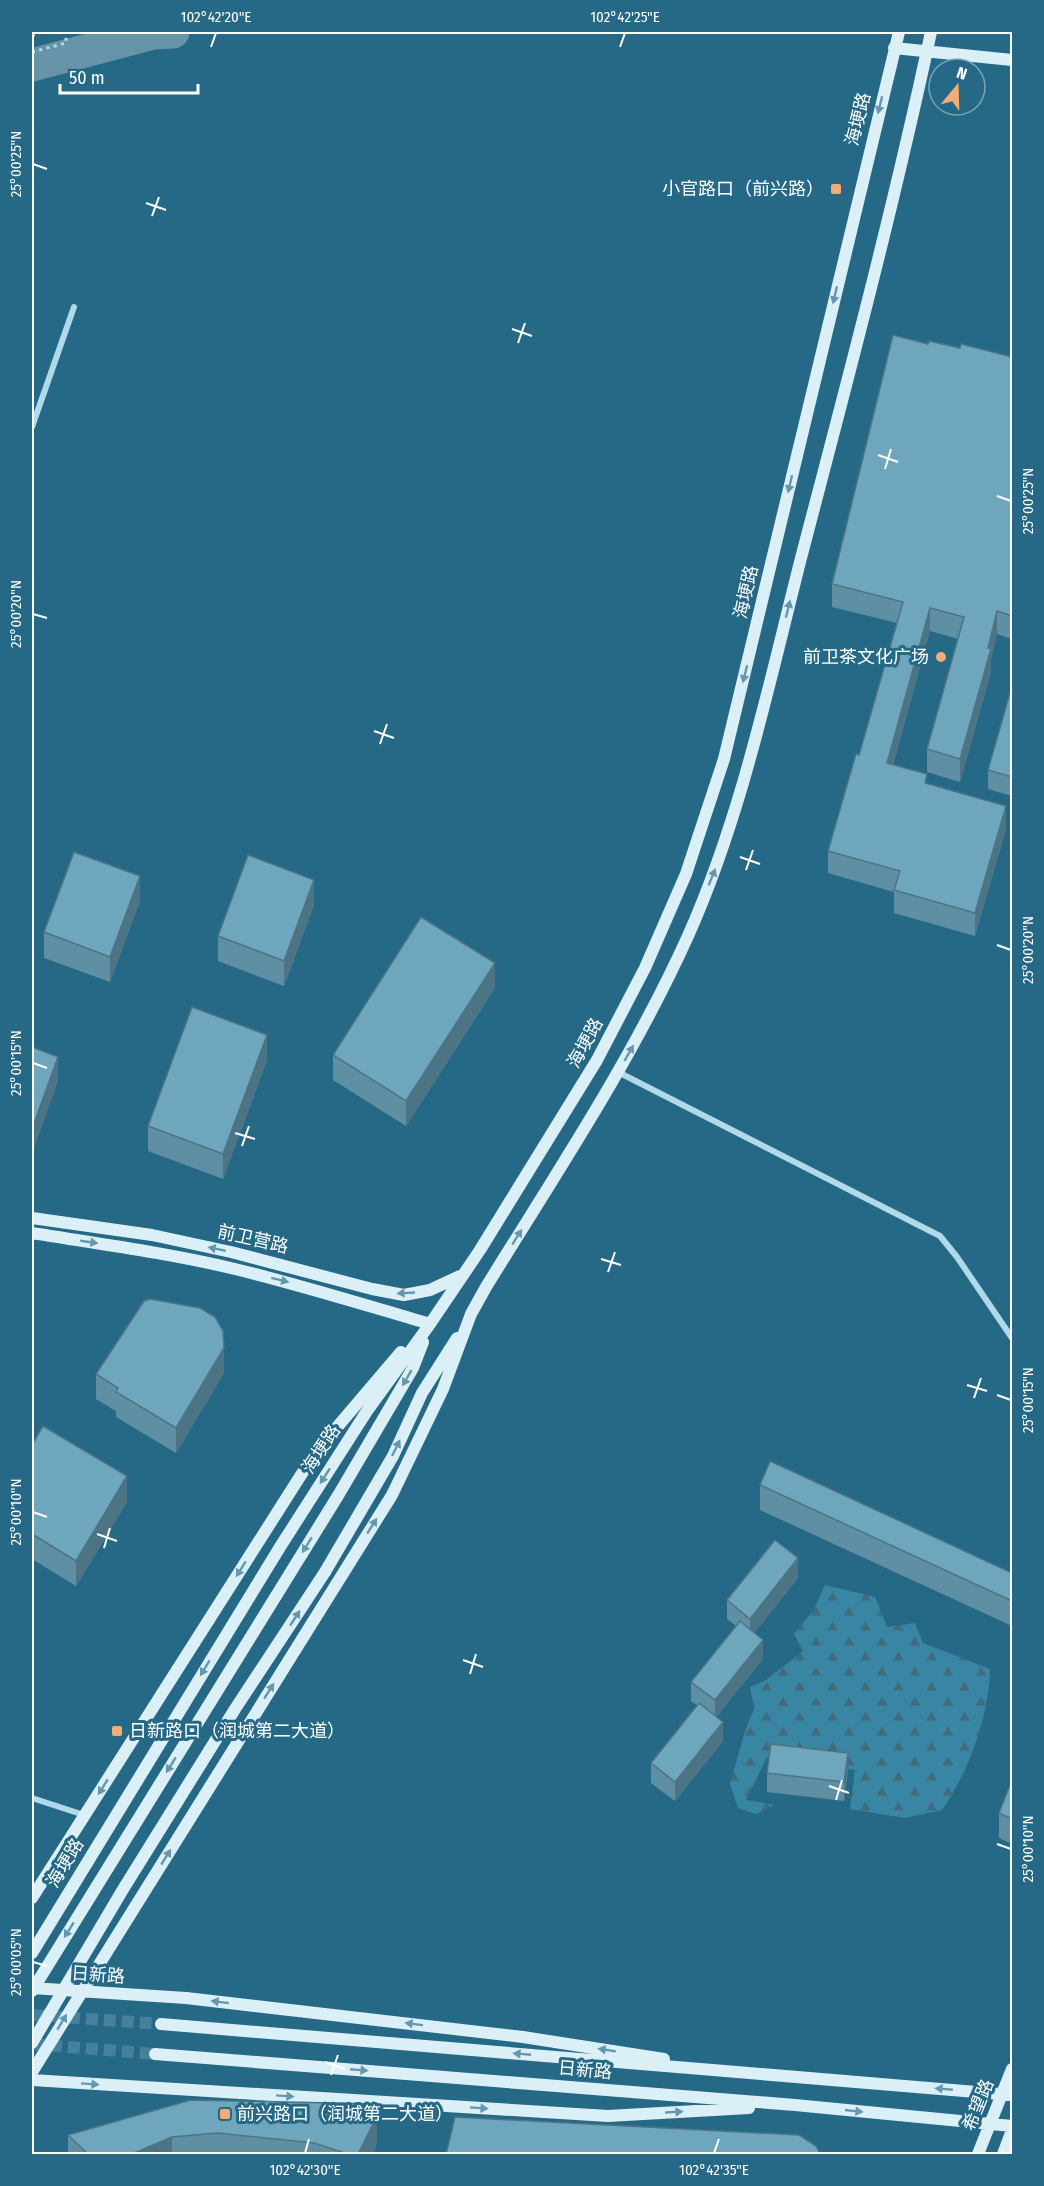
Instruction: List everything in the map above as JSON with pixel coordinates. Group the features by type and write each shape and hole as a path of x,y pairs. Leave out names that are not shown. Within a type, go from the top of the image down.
{"main road":[{"name":"海埂路","path":"32,1953 280,1547 367,1411 480,1250 597,1060 645,968 686,874 724,759 899,32"},
{"path":"32,2043 122,1891 235,1709 325,1572 393,1456 422,1394 650,1016 689,934 721,854 758,732 862,326 931,32"},
{"path":"894,48 1012,60"},
{"name":"前卫营路","path":"32,1218 163,1238 231,1252 372,1289 404,1295 430,1290 461,1276"},
{"name":"前卫营路","path":"32,1233 152,1252 233,1269 307,1287 430,1324"},
{"path":"32,2072 392,1495 443,1389 471,1314"},
{"path":"32,1898 315,1453 396,1357 430,1324"},
{"path":"32,1989 339,1494 412,1368 430,1324"},
{"name":"日新路","path":"32,1989 186,1998 522,2037 769,2075"},
{"name":"日新路","path":"160,2024 1007,2094"},
{"name":"日新路","path":"155,2054 795,2105 1012,2128"},
{"name":"希望路","path":"978,2154 988,2124 1007,2094 1012,2069"},
{"path":"32,2080 608,2116 795,2105"},
{"path":"1002,2154 1012,2128"}],"street":[{"path":"32,427 74,307"},
{"path":"618,1072 940,1236 1012,1338"},
{"path":"32,1798 85,1815"}],"path":[{"path":"32,36 42,32"},
{"path":"32,52 66,43 66,32"}],"green space":[{"path":"825,1585 875,1597 887,1627 915,1623 923,1643 990,1669 986,1706 976,1743 961,1779 942,1810 905,1818 850,1809 855,1770 767,1757 746,1800 775,1805 756,1814 738,1808 730,1784 745,1731 754,1709 750,1687 766,1680 803,1651 794,1634 813,1611"}],"building":[{"path":"893,335 928,344 929,341 960,348 961,344 1012,357 1012,616 997,611 988,648 991,649 960,759 927,749 964,617 930,608 887,763 927,774 925,783 1006,806 975,913 894,890 900,871 828,851 856,754 859,755 903,602 832,584"},
{"path":"1012,686 1012,777 988,770"},
{"path":"74,852 140,876 110,957 44,932"},
{"path":"248,855 314,880 284,961 218,936"},
{"path":"421,917 495,963 406,1101 333,1055"},
{"path":"192,1007 267,1035 223,1154 148,1126"},
{"path":"32,1047 58,1057 32,1129"},
{"path":"150,1299 200,1308 215,1317 223,1331 224,1348 176,1428 116,1392 118,1388 96,1374 144,1301"},
{"path":"43,1426 127,1476 76,1561 32,1534 32,1445"},
{"path":"770,1461 1012,1573 1012,1601 760,1485"},
{"path":"775,1540 798,1558 750,1619 727,1600"},
{"path":"740,1621 763,1640 715,1700 691,1682"},
{"path":"699,1703 723,1722 675,1782 651,1763"},
{"path":"771,1744 848,1753 844,1782 767,1773"},
{"path":"1012,1780 1012,1819 999,1813"},
{"path":"191,2100 377,2104 372,2126 358,2154 348,2154 314,2143 217,2133 172,2137 132,2154 88,2154 68,2135"},
{"path":"455,2117 799,2135 816,2146 820,2154 446,2154"}],"waterway":[{"path":"32,65 153,33 173,32"}],"tunnel":[{"path":"32,2015 161,2024"},
{"path":"32,2044 155,2054"}],"place":[{"name":"小官路口（前兴路）","path":"836,189"},
{"name":"前卫茶文化广场","path":"941,657"},
{"name":"日新路口（润城第二大道）","path":"117,1731"},
{"name":"前兴路口（润城第二大道）","path":"225,2114"}]}
